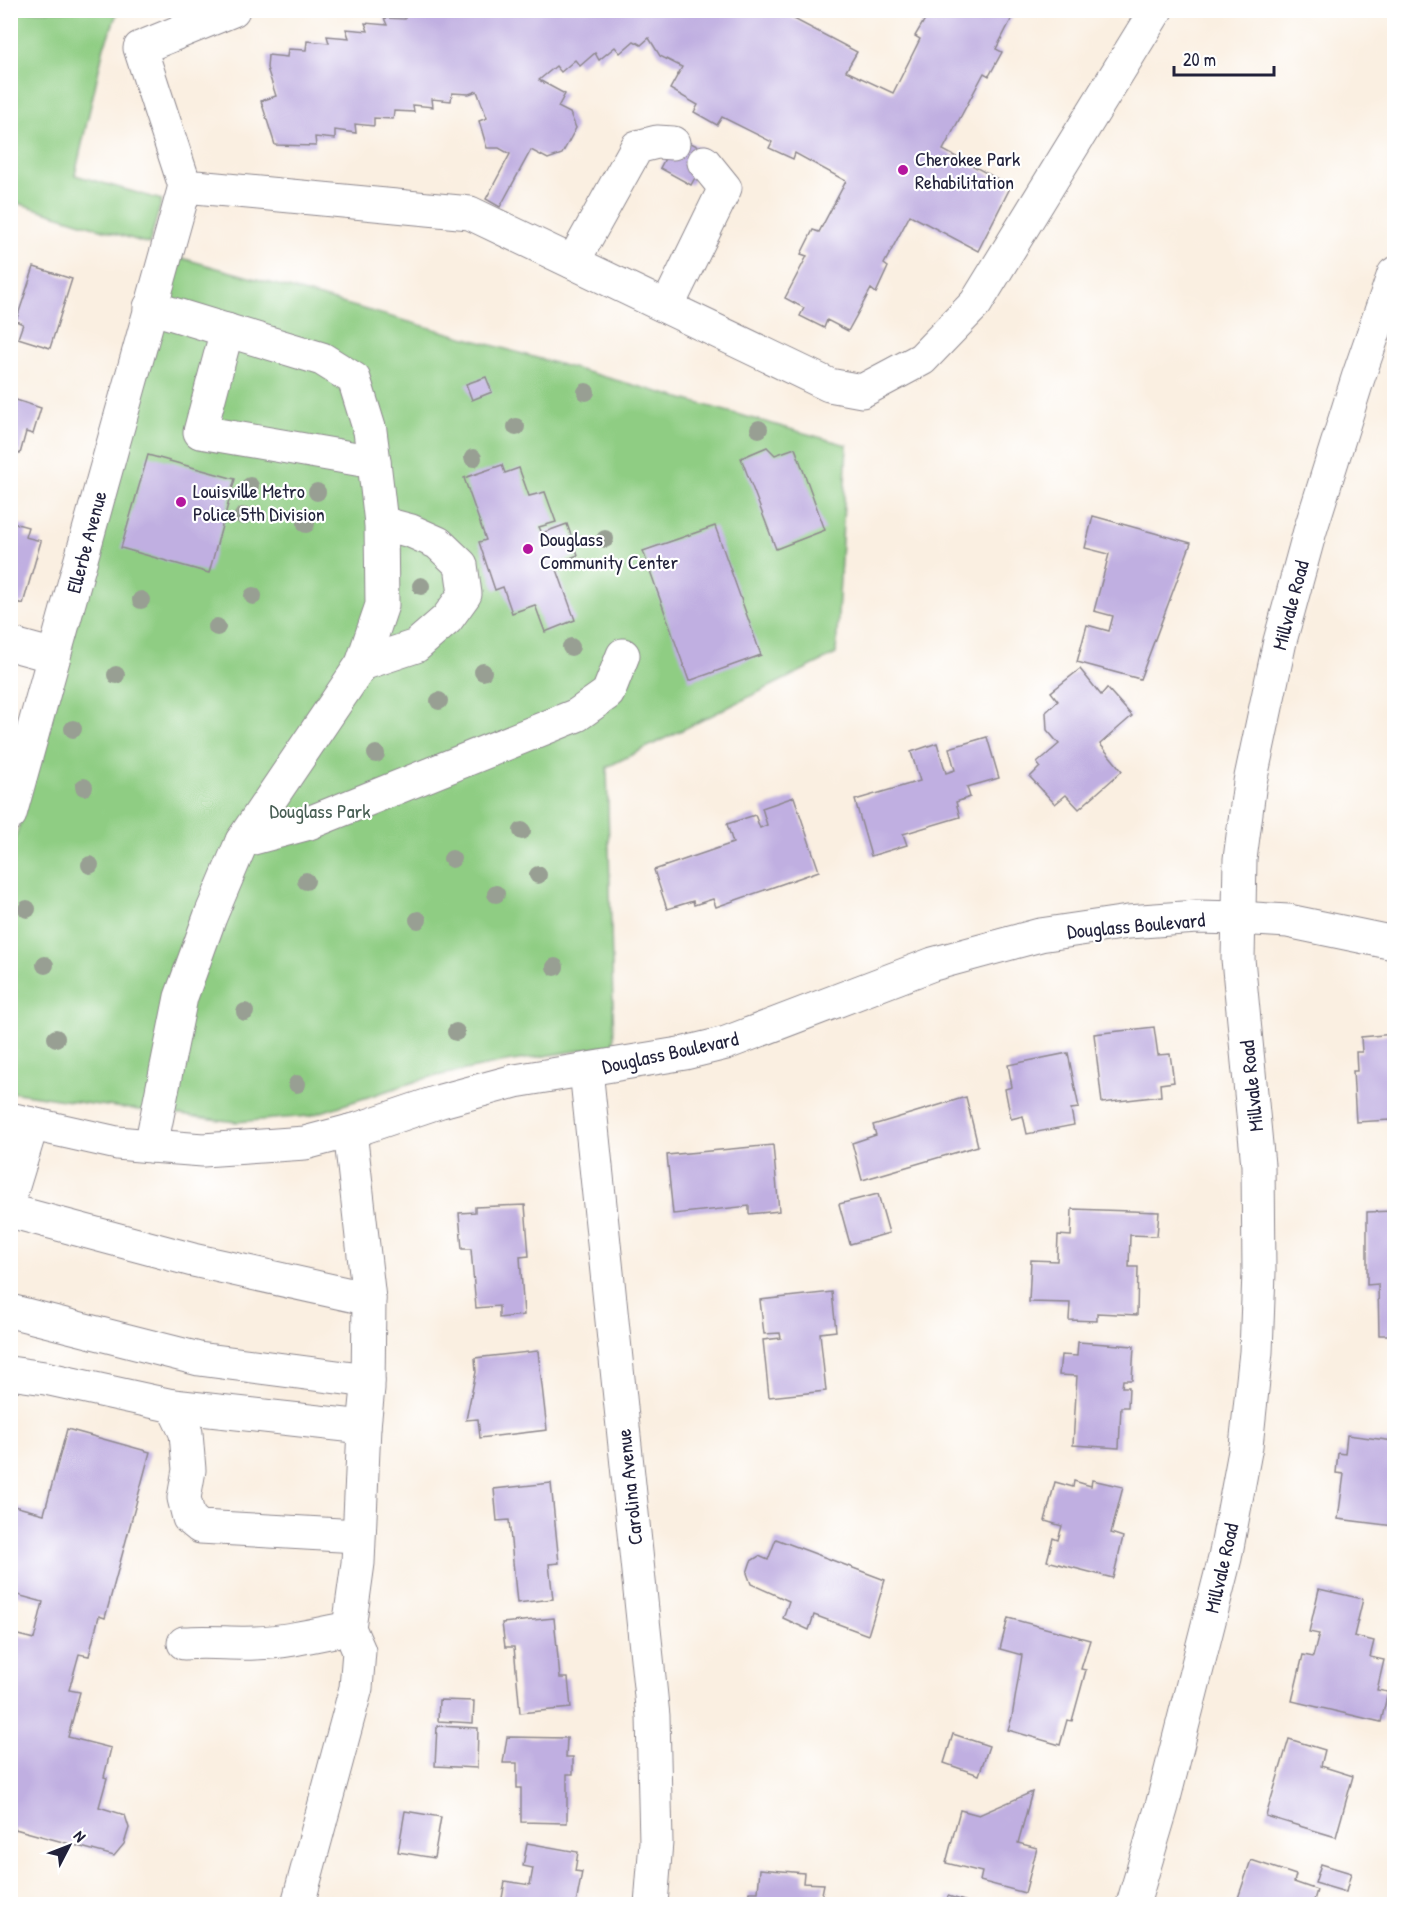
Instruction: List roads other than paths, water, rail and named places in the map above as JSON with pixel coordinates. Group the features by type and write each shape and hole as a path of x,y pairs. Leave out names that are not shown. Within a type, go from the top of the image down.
{"street":[{"path":"233,10 140,48 185,186 470,213 829,385 862,391 922,359 976,303 1156,10"},
{"path":"573,262 637,147 657,142 673,143"},
{"path":"667,307 725,188 704,162"},
{"name":"Ellerbe Avenue","path":"10,813 185,186"},
{"name":"Millvale Road","path":"1133,1905 1162,1806 1225,1558 1246,1446 1256,1352 1259,1272 1258,1165 1238,959 1240,859 1250,782 1280,641 1310,531 1358,378 1395,274"},
{"path":"150,307 322,359 354,379 370,431 374,462 381,523 382,605 362,664 242,841 210,917 181,997 152,1146"},
{"path":"228,330 200,432 374,462"},
{"path":"362,664 416,646 447,619 465,594 461,565 438,543 411,531 381,523"},
{"path":"10,644 54,656"},
{"path":"242,841 309,823 577,715 608,693 623,656"},
{"name":"Douglass Boulevard","path":"21,1121 117,1143 203,1150 305,1143 515,1081 685,1053 726,1043 933,964 1040,935 1128,922 1197,917 1288,921 1395,943"},
{"name":"Carolina Avenue","path":"586,1070 653,1716 656,1842 651,1905"},
{"path":"10,1196 21,1121"},
{"path":"298,1905 356,1688 359,1651 349,1628 357,1563 368,1381 369,1299 350,1131"},
{"path":"10,1211 193,1260 369,1299"},
{"path":"10,1311 199,1359 368,1381"},
{"path":"10,1373 45,1378 173,1406 364,1427"},
{"path":"173,1406 186,1433 189,1470 184,1498 189,1518 200,1527 358,1536"},
{"path":"184,1643 210,1641 256,1643 349,1628"}],"place":[{"name":"Cherokee Park Rehabilitation","path":"903,170"},
{"name":"Louisville Metro Police 5th Division","path":"181,502"},
{"name":"Douglass Community Center","path":"528,549"}],"park label":[{"name":"Douglass Park","path":"320,810"}]}
